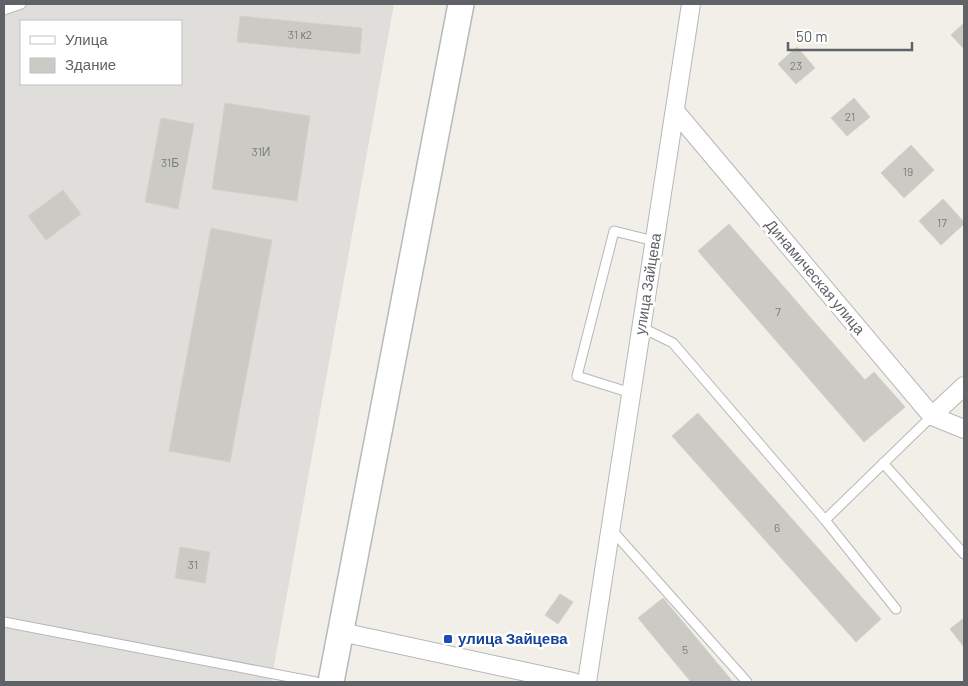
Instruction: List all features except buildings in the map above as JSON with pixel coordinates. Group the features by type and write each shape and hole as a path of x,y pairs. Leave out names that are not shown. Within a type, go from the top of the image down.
{"street":[{"path":"331,682 461,4"},
{"name":"улица Зайцева","path":"587,682 691,4"},
{"name":"Динамическая улица","path":"675,111 932,416 964,429"},
{"path":"932,416 964,386"},
{"path":"341,632 573,682"}],"lane":[{"path":"4,10 21,4"},
{"path":"631,393 577,376 614,231 654,241"},
{"path":"641,327 673,343 825,520 896,609"},
{"path":"825,520 932,416"},
{"path":"883,463 964,554"},
{"path":"610,528 747,682"},
{"path":"4,622 316,682"}],"shaded area":[{"path":"4,4 394,4 271,682 4,682"}],"place":[{"name":"улица Зайцева","path":"448,639"}]}
